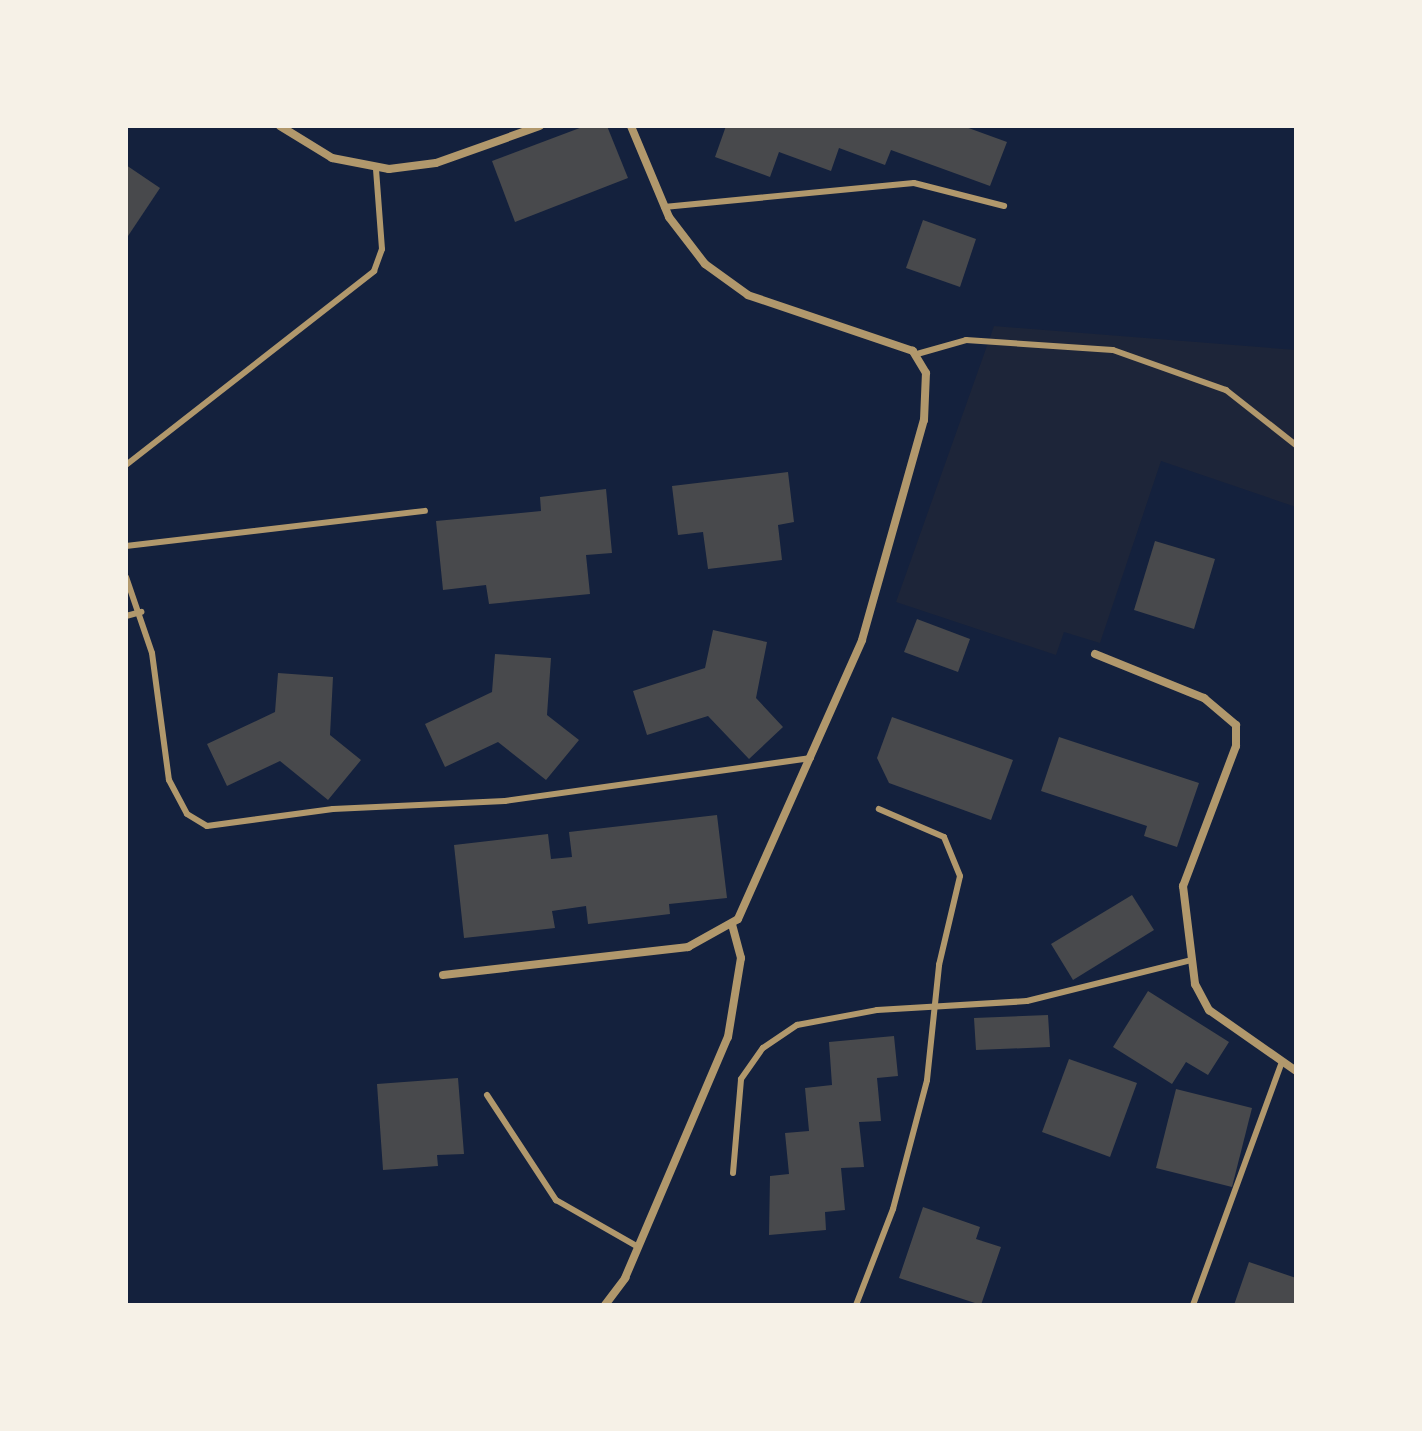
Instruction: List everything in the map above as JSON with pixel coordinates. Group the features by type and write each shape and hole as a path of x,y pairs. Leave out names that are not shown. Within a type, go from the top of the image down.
{"street":[{"path":"280,126 332,158 376,169 436,163 540,126"},
{"path":"443,975 688,947 732,925 757,888 867,629 904,502 926,403 917,354 890,338 730,285 692,249 664,207 631,126"},
{"path":"1095,654 1204,698 1238,729 1183,886 1191,960 1209,1010 1296,1071"},
{"path":"605,1305 638,1247 728,1037 741,958 732,925"}],"lane":[{"path":"126,465 374,271 382,249 376,169"},
{"path":"664,207 914,183 1004,206"},
{"path":"917,354 966,340 1113,350 1226,390 1296,445"},
{"path":"126,546 425,511"},
{"path":"126,577 141,612 169,780 183,810 207,826 333,809 505,801 813,758"},
{"path":"126,616 141,612"},
{"path":"856,1305 899,1190 938,1008 939,965 959,886 956,852 933,830 879,809"},
{"path":"733,1173 738,1086 776,1037 818,1019 1054,997 1191,960"},
{"path":"1193,1305 1282,1062"},
{"path":"487,1095 556,1200 638,1247"}],"shaded area":[{"path":"994,326 1296,350 1296,507 1161,461 1100,643 1064,632 1056,655 896,602"}],"building":[{"path":"585,126 607,126 628,178 515,222 492,161"},
{"path":"726,126 963,126 1007,142 990,186 891,150 885,165 839,148 831,171 779,152 770,177 715,157"},
{"path":"126,165 160,188 126,239"},
{"path":"923,220 976,239 960,287 906,268"},
{"path":"788,472 794,522 778,525 782,560 708,569 703,532 678,535 672,486"},
{"path":"606,489 612,553 586,555 590,594 489,604 486,585 443,590 436,521 541,511 540,497"},
{"path":"1155,541 1215,559 1194,629 1134,610"},
{"path":"917,619 970,639 958,672 904,652"},
{"path":"713,630 767,642 756,698 783,727 749,759 708,716 647,735 633,691 705,668"},
{"path":"495,654 551,658 547,715 579,740 546,780 498,742 445,767 425,724 492,692"},
{"path":"278,673 333,677 330,735 361,760 328,800 280,761 227,786 207,744 275,712"},
{"path":"892,717 1013,760 991,820 889,783 877,758"},
{"path":"1059,737 1199,783 1177,847 1144,836 1147,826 1041,791"},
{"path":"717,815 727,898 669,904 670,914 588,924 586,906 552,911 555,928 464,938 454,845 548,834 551,859 572,857 569,832"},
{"path":"1132,895 1154,930 1073,980 1051,944"},
{"path":"1148,991 1229,1042 1208,1075 1186,1062 1172,1084 1113,1047"},
{"path":"1048,1015 1050,1047 976,1050 974,1018"},
{"path":"894,1036 898,1076 877,1078 881,1121 859,1122 864,1167 841,1168 845,1210 825,1212 826,1230 769,1235 770,1176 789,1174 785,1133 809,1131 805,1088 832,1085 829,1042"},
{"path":"1069,1059 1137,1083 1110,1157 1042,1132"},
{"path":"458,1078 464,1154 437,1155 438,1166 383,1170 377,1084"},
{"path":"1176,1089 1252,1108 1232,1187 1156,1168"},
{"path":"923,1207 980,1227 976,1239 1001,1247 981,1305 899,1278"},
{"path":"1249,1262 1296,1278 1296,1305 1234,1305"}]}
